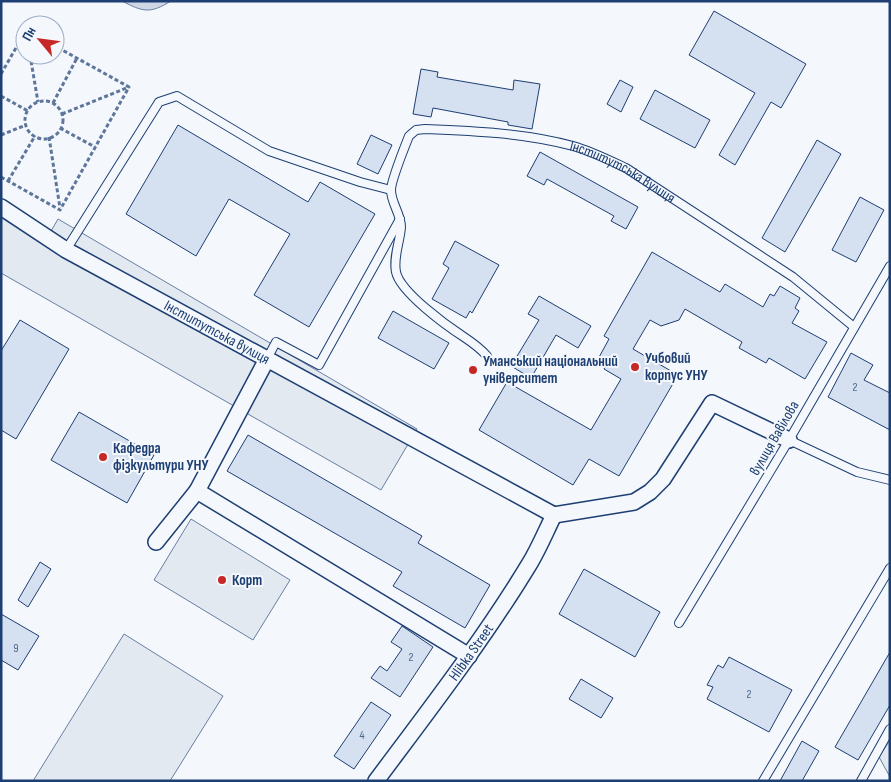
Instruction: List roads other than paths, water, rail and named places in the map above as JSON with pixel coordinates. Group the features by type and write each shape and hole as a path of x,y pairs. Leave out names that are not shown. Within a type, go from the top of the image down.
{"street":[{"name":"Інститутська вулиця","path":"1,207 66,250 267,359"},
{"path":"156,542 197,491 267,359 554,515 634,502 650,492 663,479 712,403 789,440"},
{"path":"197,491 469,656"},
{"name":"Hlibka Street","path":"376,781 469,656 530,562 554,515"}],"lane":[{"path":"66,250 159,102 176,96 269,151 360,182 391,190 401,227 396,254 396,272 400,283 409,293 454,330 475,344 487,356"},
{"name":"Інститутська вулиця","path":"391,190 409,136 416,130 510,133 574,146 626,168 793,278 854,327"},
{"name":"Інститутська вулиця","path":"267,359 276,342 319,365 400,218"},
{"name":"вулиця Вавілова","path":"679,623 789,440 890,266"},
{"path":"789,440 858,472 890,480"},
{"path":"763,781 890,568"},
{"path":"861,781 890,729"}],"place":[{"name":"Учбовий корпус УНУ","path":"635,367"},
{"name":"Уманський національний університет","path":"473,370"},
{"name":"Кафедра фізкультури УНУ","path":"103,457"},
{"name":"Корт","path":"222,580"}]}
